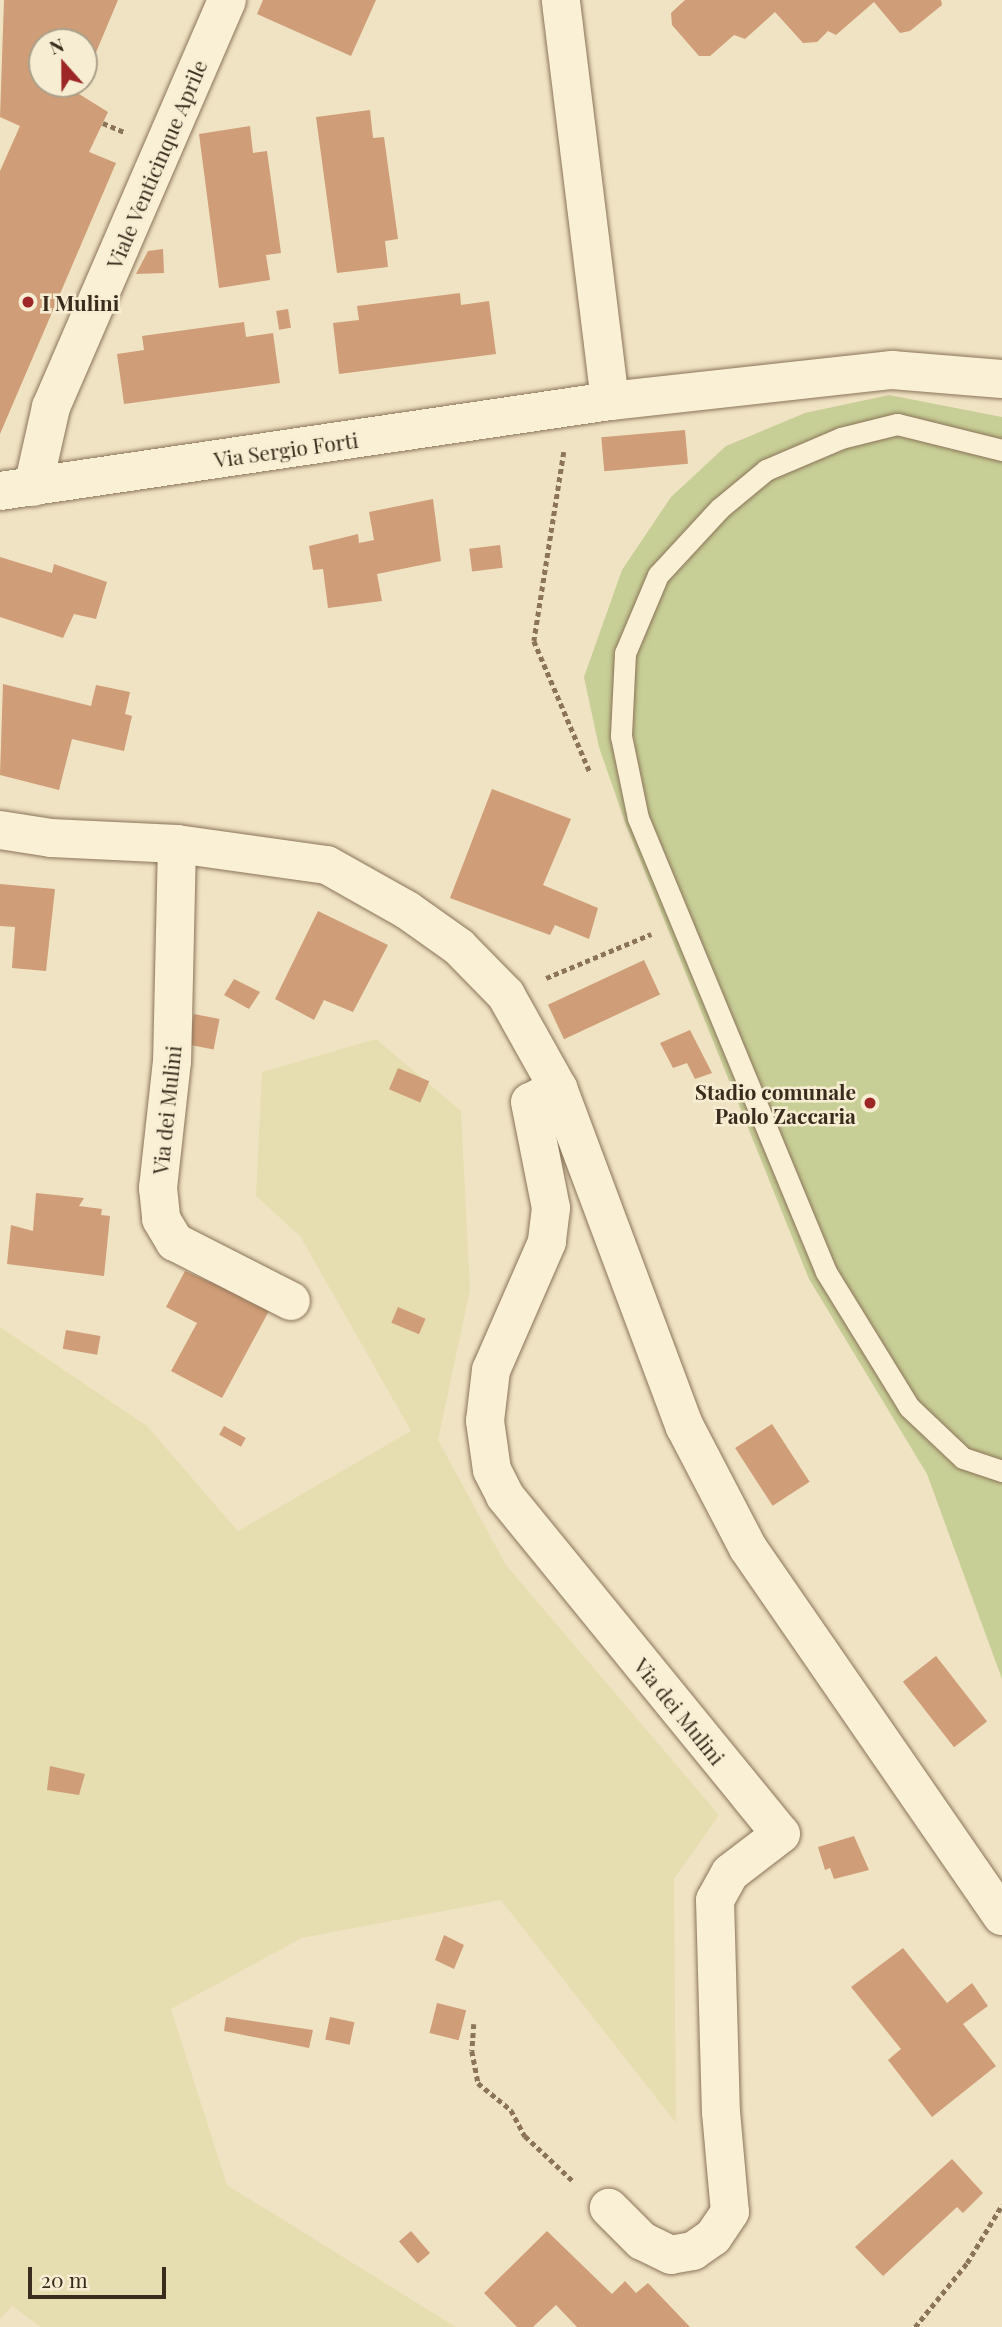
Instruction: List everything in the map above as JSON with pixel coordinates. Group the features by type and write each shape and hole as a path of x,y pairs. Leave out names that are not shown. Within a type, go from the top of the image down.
{"street":[{"name":"Viale Venticinque Aprile","path":"17,489 227,0"},
{"path":"561,0 610,401"},
{"path":"571,407 891,370 1002,379"},
{"name":"Via Sergio Forti","path":"17,489 571,407"},
{"path":"0,830 51,838 177,844 327,865 407,910 459,947 506,995 558,1088 685,1427 748,1548 1002,1916"},
{"name":"Via dei Mulini","path":"177,844 173,1061 158,1188 161,1219 176,1242 291,1301"},
{"name":"Via dei Mulini","path":"558,1088 530,1102 551,1208 543,1252 491,1370 485,1421 492,1470 505,1496 781,1835 730,1873 715,1900 721,2112 730,2211 713,2237 693,2251 671,2255 642,2241 609,2208"}],"lane":[{"path":"1002,450 897,424 841,438 766,470 720,508 658,575 625,653 621,736 638,818 826,1272 909,1407 963,1458 1002,1471"}],"path":[{"path":"571,407 534,640 593,779"},
{"path":"506,995 658,931"},
{"path":"474,2024 472,2051 478,2082 511,2110 525,2136 559,2170 609,2208"},
{"path":"915,2327 967,2263 1002,2205"}],"shaded area":[{"path":"376,1039 461,1111 470,1290 438,1440 506,1565 719,1815 674,1879 676,2123 501,1900 302,1938 171,2009 227,2185 456,2327 41,2327 12,2306 0,2319 0,1327 147,1426 238,1531 411,1431 300,1236 256,1196 262,1072"}],"green space":[{"name":"Stadio comunale Paolo Zaccaria","path":"889,395 1002,417 1002,1679 927,1474 809,1279 626,825 599,747 584,677 622,570 671,497 726,446 805,413"}],"building":[{"name":"I Mulini","path":"4,0 118,0 98,48 98,28 28,28 28,98 85,98 108,112 89,152 116,163 0,434 0,171 20,126 0,117"},
{"path":"263,0 376,0 351,56 257,14"},
{"path":"685,0 941,0 942,5 910,31 900,33 874,2 836,35 828,31 817,42 803,43 775,12 745,39 734,35 710,56 699,56 672,25 671,13"},
{"path":"370,110 373,138 384,137 398,239 385,241 388,267 337,273 316,117"},
{"path":"250,126 253,153 267,151 281,253 266,255 270,280 219,288 199,134"},
{"path":"163,249 164,273 136,274 148,251"},
{"path":"460,293 461,305 489,301 496,354 339,374 333,323 359,320 357,306"},
{"path":"288,309 291,328 279,330 276,311"},
{"path":"244,322 246,337 273,333 280,383 124,404 117,354 144,350 142,336"},
{"path":"685,430 688,464 604,471 601,437"},
{"path":"433,499 441,561 377,574 382,601 328,608 323,569 313,570 309,546 358,534 359,543 374,540 369,512"},
{"path":"500,545 503,568 472,572 469,549"},
{"path":"0,557 52,573 54,564 107,582 96,619 74,614 63,638 0,617"},
{"path":"3,684 91,706 96,685 130,692 125,714 132,716 124,751 72,739 59,790 0,775"},
{"path":"492,789 571,819 543,885 598,908 589,939 555,925 550,935 450,898"},
{"path":"0,884 55,889 46,971 12,968 15,927 0,926"},
{"path":"318,911 388,945 353,1012 324,1000 314,1020 275,999"},
{"path":"644,960 660,994 564,1039 548,1005"},
{"path":"234,979 260,992 249,1009 224,995"},
{"path":"194,1014 220,1019 214,1049 188,1044"},
{"path":"690,1030 712,1073 695,1079 687,1063 673,1068 660,1043"},
{"path":"398,1068 429,1081 420,1102 389,1089"},
{"path":"36,1193 84,1198 79,1206 102,1209 101,1215 110,1216 104,1276 7,1264 11,1225 33,1231"},
{"path":"185,1271 210,1282 214,1274 248,1290 243,1299 269,1311 222,1398 171,1371 197,1323 166,1307"},
{"path":"398,1307 426,1319 419,1334 391,1323"},
{"path":"66,1330 100,1336 97,1355 63,1349"},
{"path":"772,1424 810,1482 773,1506 735,1448"},
{"path":"224,1426 246,1438 241,1447 219,1435"},
{"path":"936,1656 987,1721 954,1747 903,1682"},
{"path":"50,1766 85,1774 79,1795 47,1790"},
{"path":"854,1836 869,1870 834,1879 830,1868 825,1870 818,1847"},
{"path":"444,1935 464,1945 454,1969 435,1960"},
{"path":"903,1948 947,2003 972,1983 988,2006 963,2024 996,2066 932,2117 888,2060 901,2049 851,1987"},
{"path":"437,2003 466,2010 459,2040 430,2033"},
{"path":"226,2017 313,2030 309,2048 224,2031"},
{"path":"330,2017 354,2022 350,2045 325,2039"},
{"path":"952,2159 983,2193 963,2213 957,2207 883,2276 855,2247"},
{"path":"411,2231 430,2253 418,2263 399,2241"},
{"path":"547,2231 612,2294 625,2281 636,2293 648,2283 690,2327 577,2327 556,2305 533,2327 517,2327 484,2293"}],"place":[{"name":"I Mulini","path":"28,302"},
{"name":"Stadio comunale Paolo Zaccaria","path":"870,1103"}]}
